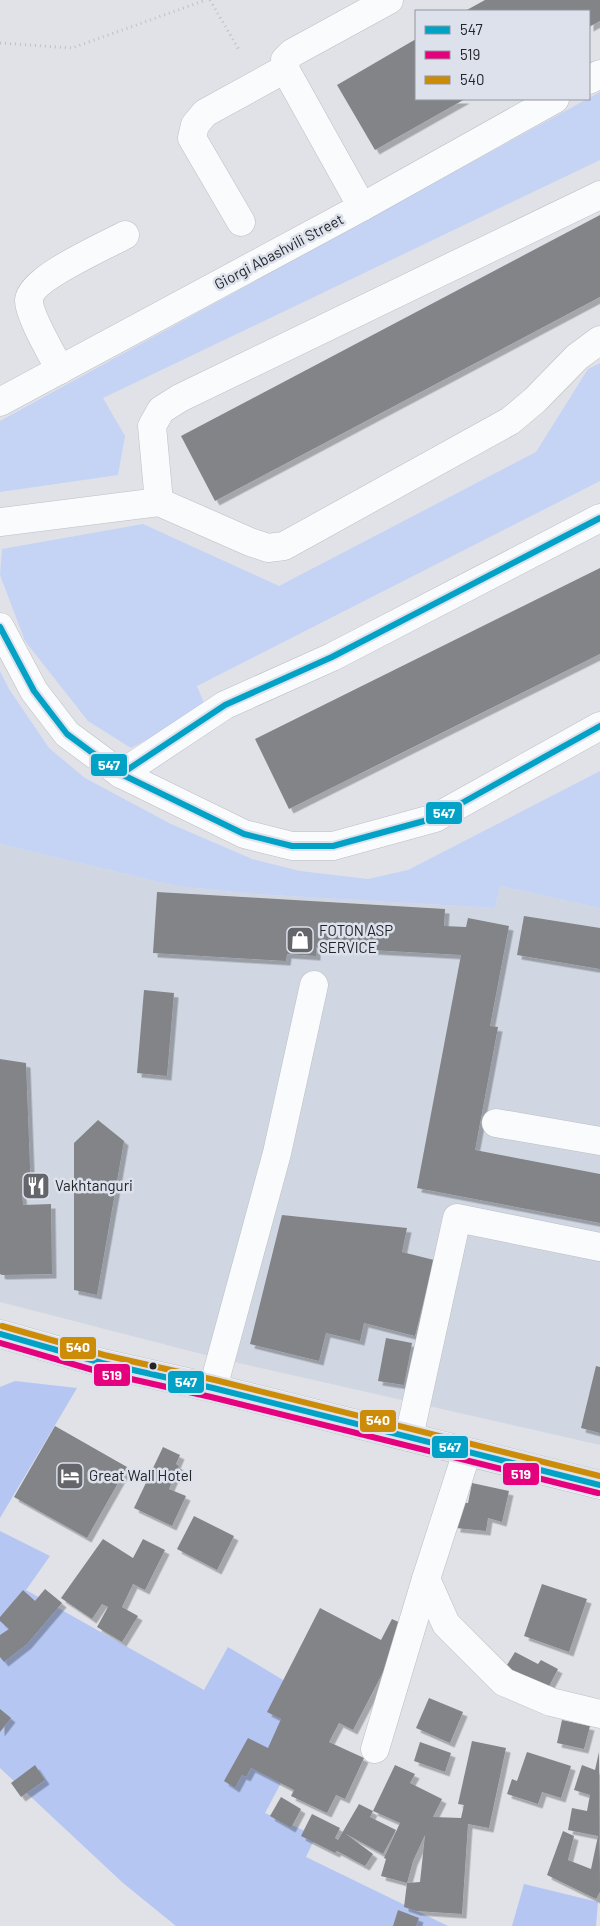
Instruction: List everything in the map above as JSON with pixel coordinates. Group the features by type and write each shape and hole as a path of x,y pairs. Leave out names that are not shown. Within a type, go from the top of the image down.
{"street":[{"path":"362,207 285,69 285,60 292,53 389,0"},
{"path":"242,222 192,138 195,125 205,113 285,69"},
{"name":"Giorgi Abashvili Street","path":"0,402 362,207 553,100"},
{"path":"159,502 152,426 161,410 180,398 600,195"},
{"path":"60,370 33,317 29,300 34,289 46,277 125,235"},
{"path":"0,522 159,502 250,542 268,548 284,546 510,421 535,400 577,358 600,340"},
{"path":"121,774 225,705 332,657 600,518"},
{"path":"0,627 34,691 67,734 121,774 244,834 292,846 333,846 435,818 600,726"},
{"path":"214,1388 277,1153 314,985"},
{"path":"496,1123 600,1141"},
{"path":"409,1437 457,1218 600,1248"},
{"path":"0,1334 102,1363 214,1388 600,1485"},
{"path":"375,1748 467,1452"},
{"path":"426,1579 446,1624 504,1682 551,1702 600,1714"}],"path":[{"path":"0,44 72,48 206,0"},
{"path":"210,0 239,50"}],"shaded area":[{"path":"600,92 600,160 103,398 125,436 118,475 0,492 0,421 585,100 590,100 590,97"},
{"path":"600,363 600,481 197,686 206,708 131,748 88,721 25,641 0,575 2,549 143,524 279,586 536,452 588,369"},
{"path":"0,671 9,689 49,748 85,778 171,824 252,859 300,871 368,879 408,870 600,771 600,908 500,886 495,908 254,894 176,886 0,844"},
{"path":"0,844 176,886 254,894 495,908 500,886 600,908 600,1445 221,1359 0,1302"},
{"path":"15,1381 77,1388 0,1518 0,1387"},
{"path":"0,1531 50,1556 26,1590 204,1690 228,1647 323,1704 265,1813 316,1836 306,1857 448,1926 176,1926 123,1883 0,1768"},
{"path":"524,1884 598,1902 596,1926 512,1926"}],"building":[{"path":"485,0 600,0 600,21 590,26 590,10 467,10"},
{"path":"415,40 415,100 463,100 375,150 337,85"},
{"path":"600,215 600,297 215,501 181,436"},
{"path":"600,568 600,654 289,809 255,739"},
{"path":"157,892 445,909 444,926 466,927 468,918 509,926 490,1026 498,1027 475,1150 600,1174 600,1223 417,1188 461,955 316,947 316,956 287,954 286,961 153,953"},
{"path":"524,916 600,928 600,969 517,955"},
{"path":"144,990 174,993 167,1076 137,1073"},
{"path":"0,1059 26,1063 31,1193 22,1193 23,1205 51,1204 52,1274 0,1274"},
{"path":"98,1120 124,1141 97,1295 74,1290 74,1143"},
{"path":"282,1215 407,1228 402,1252 434,1260 415,1336 364,1323 360,1341 326,1333 319,1361 250,1344"},
{"path":"386,1338 412,1343 404,1385 378,1381"},
{"path":"596,1366 600,1367 600,1433 581,1428"},
{"path":"55,1426 127,1467 87,1538 14,1497"},
{"path":"163,1447 180,1455 176,1464 179,1466 169,1489 186,1496 172,1526 134,1508"},
{"path":"472,1483 509,1491 502,1522 488,1518 486,1531 456,1528 459,1502 468,1503"},
{"path":"194,1516 234,1536 217,1570 177,1549"},
{"path":"103,1539 133,1558 143,1539 165,1550 145,1590 133,1584 122,1607 138,1616 122,1642 97,1627 108,1607 102,1604 92,1619 61,1598"},
{"path":"542,1584 587,1599 569,1652 524,1636"},
{"path":"45,1589 62,1603 27,1644 4,1662 0,1657 0,1635 9,1629 0,1621 0,1617 23,1590 35,1601"},
{"path":"320,1608 381,1640 392,1619 407,1626 353,1730 339,1723 329,1742 364,1758 345,1799 336,1795 327,1813 291,1796 294,1790 251,1768 246,1777 242,1775 235,1788 224,1781 248,1738 268,1748 281,1719 267,1712"},
{"path":"515,1652 538,1664 541,1660 558,1669 547,1690 514,1672 507,1665"},
{"path":"429,1698 463,1712 450,1743 416,1728"},
{"path":"0,1709 11,1718 0,1732"},
{"path":"562,1720 590,1726 584,1749 557,1743"},
{"path":"472,1741 506,1748 489,1828 468,1824 462,1914 416,1911 404,1907 407,1883 381,1876 386,1859 384,1858 400,1823 373,1811 395,1765 415,1774 410,1783 442,1799 433,1817 461,1818 464,1805 458,1804","holes":["425,1835 420,1882 407,1883 413,1861"]},
{"path":"420,1742 451,1753 445,1772 414,1761"},
{"path":"527,1752 571,1766 561,1798 542,1792 538,1804 507,1794 512,1779 517,1781"},
{"path":"599,1752 600,1892 596,1899 547,1875 563,1831 574,1836 568,1860 591,1869 598,1836 568,1830 572,1808 587,1811 590,1795 574,1790 582,1765 595,1770"},
{"path":"35,1765 45,1780 21,1797 11,1783"},
{"path":"281,1797 301,1809 291,1828 270,1816"},
{"path":"359,1804 373,1811 370,1817 396,1830 383,1854 346,1834 373,1854 365,1866 337,1851 335,1853 301,1836 312,1814 340,1828 335,1838 338,1840"},
{"path":"398,1910 419,1918 416,1926 393,1926"}],"transit line":[{"name":"547","path":"121,774 225,705 332,657 600,518"},
{"name":"547","path":"0,627 34,691 67,734 121,774 244,834 292,846 333,846 435,818 600,726"},
{"name":"540","path":"2,1326 104,1355 215,1380 600,1476"},
{"name":"547","path":"0,1334 102,1363 213,1388 600,1485"},
{"name":"519","path":"0,1343 100,1372 211,1397 598,1493"}],"place":[{"name":"FOTON ASP SERVICE","path":"300,940"},
{"name":"Vakhtanguri","path":"36,1186"},
{"name":"Great Wall Hotel","path":"70,1476"}]}
